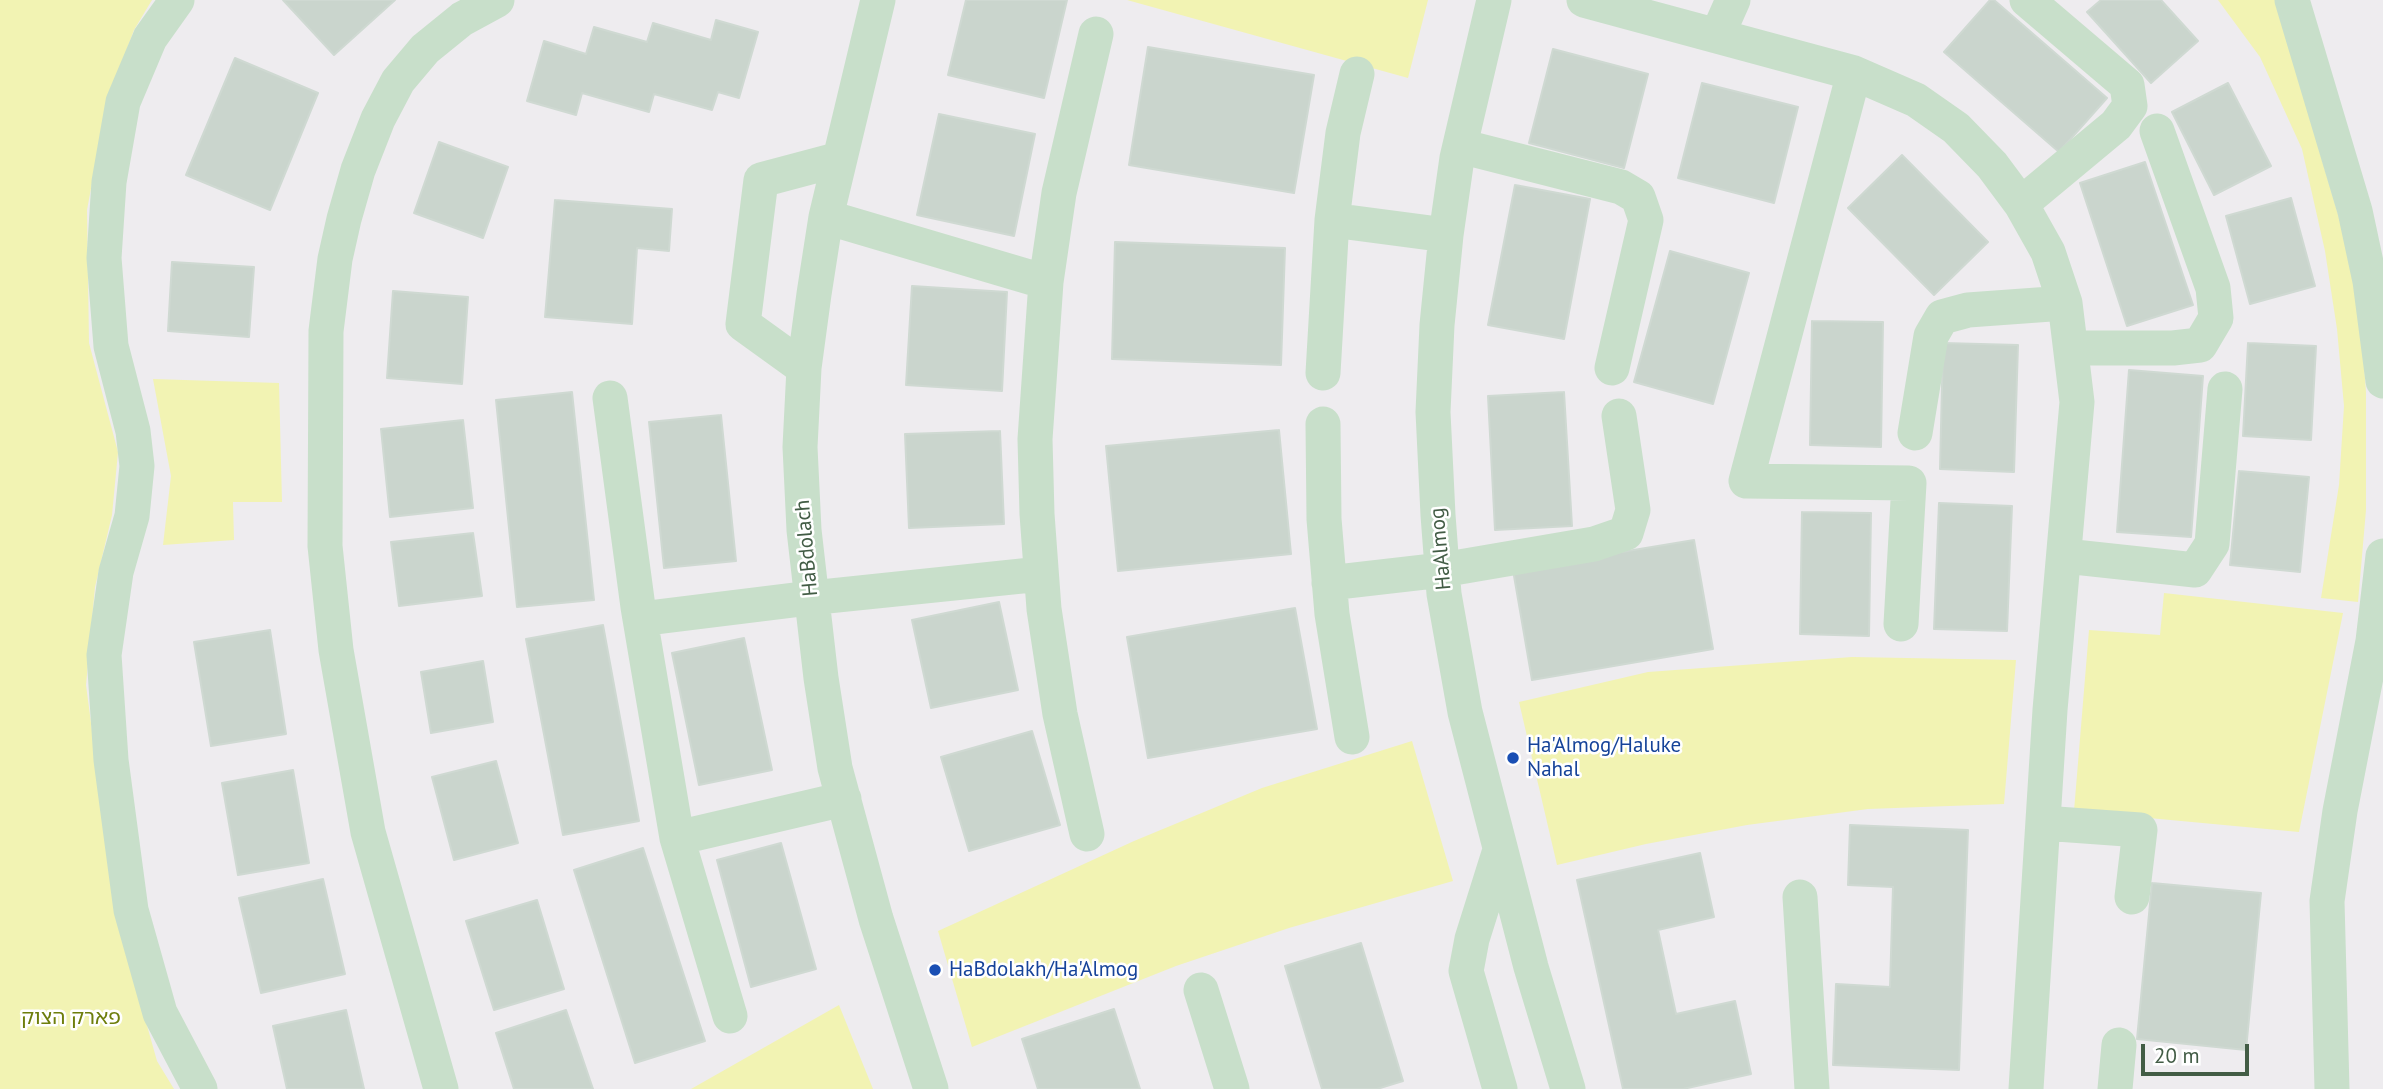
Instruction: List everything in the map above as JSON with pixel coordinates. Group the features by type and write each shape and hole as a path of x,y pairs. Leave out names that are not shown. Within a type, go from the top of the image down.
{"street":[{"path":"177,0 150,38 123,102 109,181 104,258 111,346 133,430 137,466 132,516 116,572 104,655 111,760 131,910 160,1013 200,1089"},
{"path":"441,1089 368,832 336,650 325,546 326,331 335,259 344,219 358,170 378,119 398,81 425,49 462,19 496,0"},
{"name":"HaBdolach","path":"878,0 826,217 804,368 800,447 804,530 810,598 835,768 876,919 931,1089"},
{"name":"HaAlmog","path":"1494,0 1460,146 1446,235 1437,325 1433,412 1444,594 1465,712 1500,850 1568,1089"},
{"path":"1584,0 1854,73 1916,100 1956,128 1992,165 2021,205 2048,253 2065,303 2077,402 2050,710 2026,1089"},
{"path":"1717,36 1733,0"},
{"path":"2021,205 2116,125 2130,106 2127,85 2027,0"},
{"path":"2292,0 2355,211 2370,281 2383,381"},
{"path":"1087,834 1060,714 1044,609 1035,439 1046,282 1059,194 1096,34"},
{"path":"1854,73 1746,481 1909,483 1900,624"},
{"path":"1323,373 1332,220 1342,134 1357,74"},
{"path":"2072,348 2173,348 2200,345 2216,318 2213,288 2157,131"},
{"path":"1460,146 1621,187 1638,197 1646,220 1612,369"},
{"path":"804,368 743,324 761,180 840,159"},
{"path":"826,217 1046,282"},
{"path":"1332,220 1446,235"},
{"path":"1915,433 1931,336 1942,317 1968,310 2065,303"},
{"path":"2065,556 2194,570 2212,544 2225,389"},
{"path":"610,398 640,619 677,838 730,1016"},
{"path":"1329,583 1443,570 1594,544 1626,533 1633,510 1619,416"},
{"path":"1323,424 1324,519 1329,583 1352,737"},
{"path":"2332,1089 2327,901 2340,811 2373,641 2383,556"},
{"path":"640,619 1041,574"},
{"path":"677,838 844,799"},
{"path":"2043,823 2140,830 2132,897"},
{"path":"1500,850 1472,939 1466,971 1500,1089"},
{"path":"1800,897 1812,1089"},
{"path":"1201,990 1231,1089"},
{"path":"2115,1089 2119,1045"}],"green space":[{"name":"פארק הצוק","path":"0,0 152,0 134,30 107,103 87,210 89,343 118,452 112,515 95,587 86,685 117,919 157,1061 174,1089 0,1089"},
{"path":"1127,0 1428,0 1408,78"},
{"path":"2218,0 2275,0 2340,221 2360,310 2366,392 2366,510 2358,602 2321,598 2339,485 2344,406 2337,329 2325,251 2302,149 2260,57"},
{"path":"153,379 279,383 282,502 233,502 234,540 163,545 171,476"},
{"path":"2164,593 2343,613 2299,832 2074,811 2089,630 2160,635"},
{"path":"1852,657 2016,660 2004,804 1868,809 1747,825 1646,844 1557,865 1519,702 1648,672"},
{"path":"1412,741 1453,881 1289,928 1176,966 972,1047 938,931 1134,841 1262,788"},
{"path":"839,1005 873,1089 691,1089"}],"building":[{"path":"283,0 395,0 334,55"},
{"path":"966,0 1067,0 1044,98 948,75"},
{"path":"1990,0 1994,0 2107,98 2059,152 1944,52"},
{"path":"2101,0 2161,0 2198,41 2151,83 2087,12"},
{"path":"716,20 758,32 739,98 718,92 712,110 654,94 649,112 582,93 576,115 527,101 544,41 586,54 594,27 647,42 653,23 711,40"},
{"path":"1148,47 1314,75 1294,193 1129,165"},
{"path":"1553,49 1648,74 1624,168 1529,143"},
{"path":"235,58 318,93 270,210 186,175"},
{"path":"1702,83 1798,107 1774,203 1678,178"},
{"path":"2228,83 2271,166 2214,195 2172,112"},
{"path":"939,114 1035,134 1014,236 917,215"},
{"path":"439,142 508,167 483,238 414,213"},
{"path":"1902,155 1988,242 1934,295 1848,208"},
{"path":"2145,162 2193,305 2127,326 2080,183"},
{"path":"1515,185 1590,199 1564,339 1488,325"},
{"path":"2291,198 2315,286 2250,304 2226,216"},
{"path":"555,200 672,209 669,251 637,248 632,324 545,317"},
{"path":"1115,242 1285,248 1281,365 1112,359"},
{"path":"1670,251 1749,273 1713,404 1634,382"},
{"path":"172,262 254,267 249,337 168,331"},
{"path":"912,286 1007,292 1002,391 906,385"},
{"path":"393,291 468,297 462,384 387,378"},
{"path":"1812,321 1883,322 1881,447 1810,445"},
{"path":"1943,343 2018,345 2014,472 1940,469"},
{"path":"2248,343 2316,346 2311,440 2243,436"},
{"path":"2129,370 2203,376 2191,537 2117,532"},
{"path":"572,392 594,600 517,607 496,400"},
{"path":"1564,392 1572,526 1495,530 1488,396"},
{"path":"721,415 736,561 664,568 649,422"},
{"path":"463,420 473,508 390,517 381,429"},
{"path":"1279,430 1291,554 1118,571 1106,446"},
{"path":"1000,431 1004,524 909,528 905,434"},
{"path":"2239,471 2309,477 2300,572 2230,565"},
{"path":"1939,503 2012,506 2007,631 1934,629"},
{"path":"1802,512 1871,513 1869,636 1800,634"},
{"path":"473,533 482,596 399,606 391,542"},
{"path":"1694,540 1713,649 1532,680 1513,570"},
{"path":"999,602 1018,690 931,708 912,620"},
{"path":"1295,608 1317,729 1148,758 1127,637"},
{"path":"603,625 639,821 563,835 526,639"},
{"path":"270,630 286,734 211,746 194,642"},
{"path":"744,638 772,770 699,785 672,653"},
{"path":"483,661 493,722 431,733 421,672"},
{"path":"1032,731 1060,825 969,851 941,757"},
{"path":"496,761 518,843 454,860 432,777"},
{"path":"293,770 309,863 238,875 222,783"},
{"path":"1850,825 1968,830 1959,1070 1833,1065 1836,984 1890,987 1893,887 1848,885"},
{"path":"781,843 816,969 751,987 717,860"},
{"path":"643,848 705,1041 635,1063 574,870"},
{"path":"1700,853 1714,917 1658,930 1676,1014 1735,1001 1751,1074 1683,1089 1623,1089 1577,880"},
{"path":"323,879 345,974 261,993 239,898"},
{"path":"2152,883 2261,893 2246,1050 2137,1039"},
{"path":"537,900 564,989 494,1010 466,921"},
{"path":"1361,943 1403,1081 1377,1089 1322,1089 1285,966"},
{"path":"1114,1009 1140,1089 1038,1089 1022,1039"},
{"path":"346,1010 364,1089 287,1089 273,1026"},
{"path":"566,1010 593,1089 514,1089 496,1033"}],"place":[{"name":"Ha'Almog/Haluke Nahal","path":"1513,758"},
{"name":"HaBdolakh/Ha'Almog","path":"935,970"}]}
